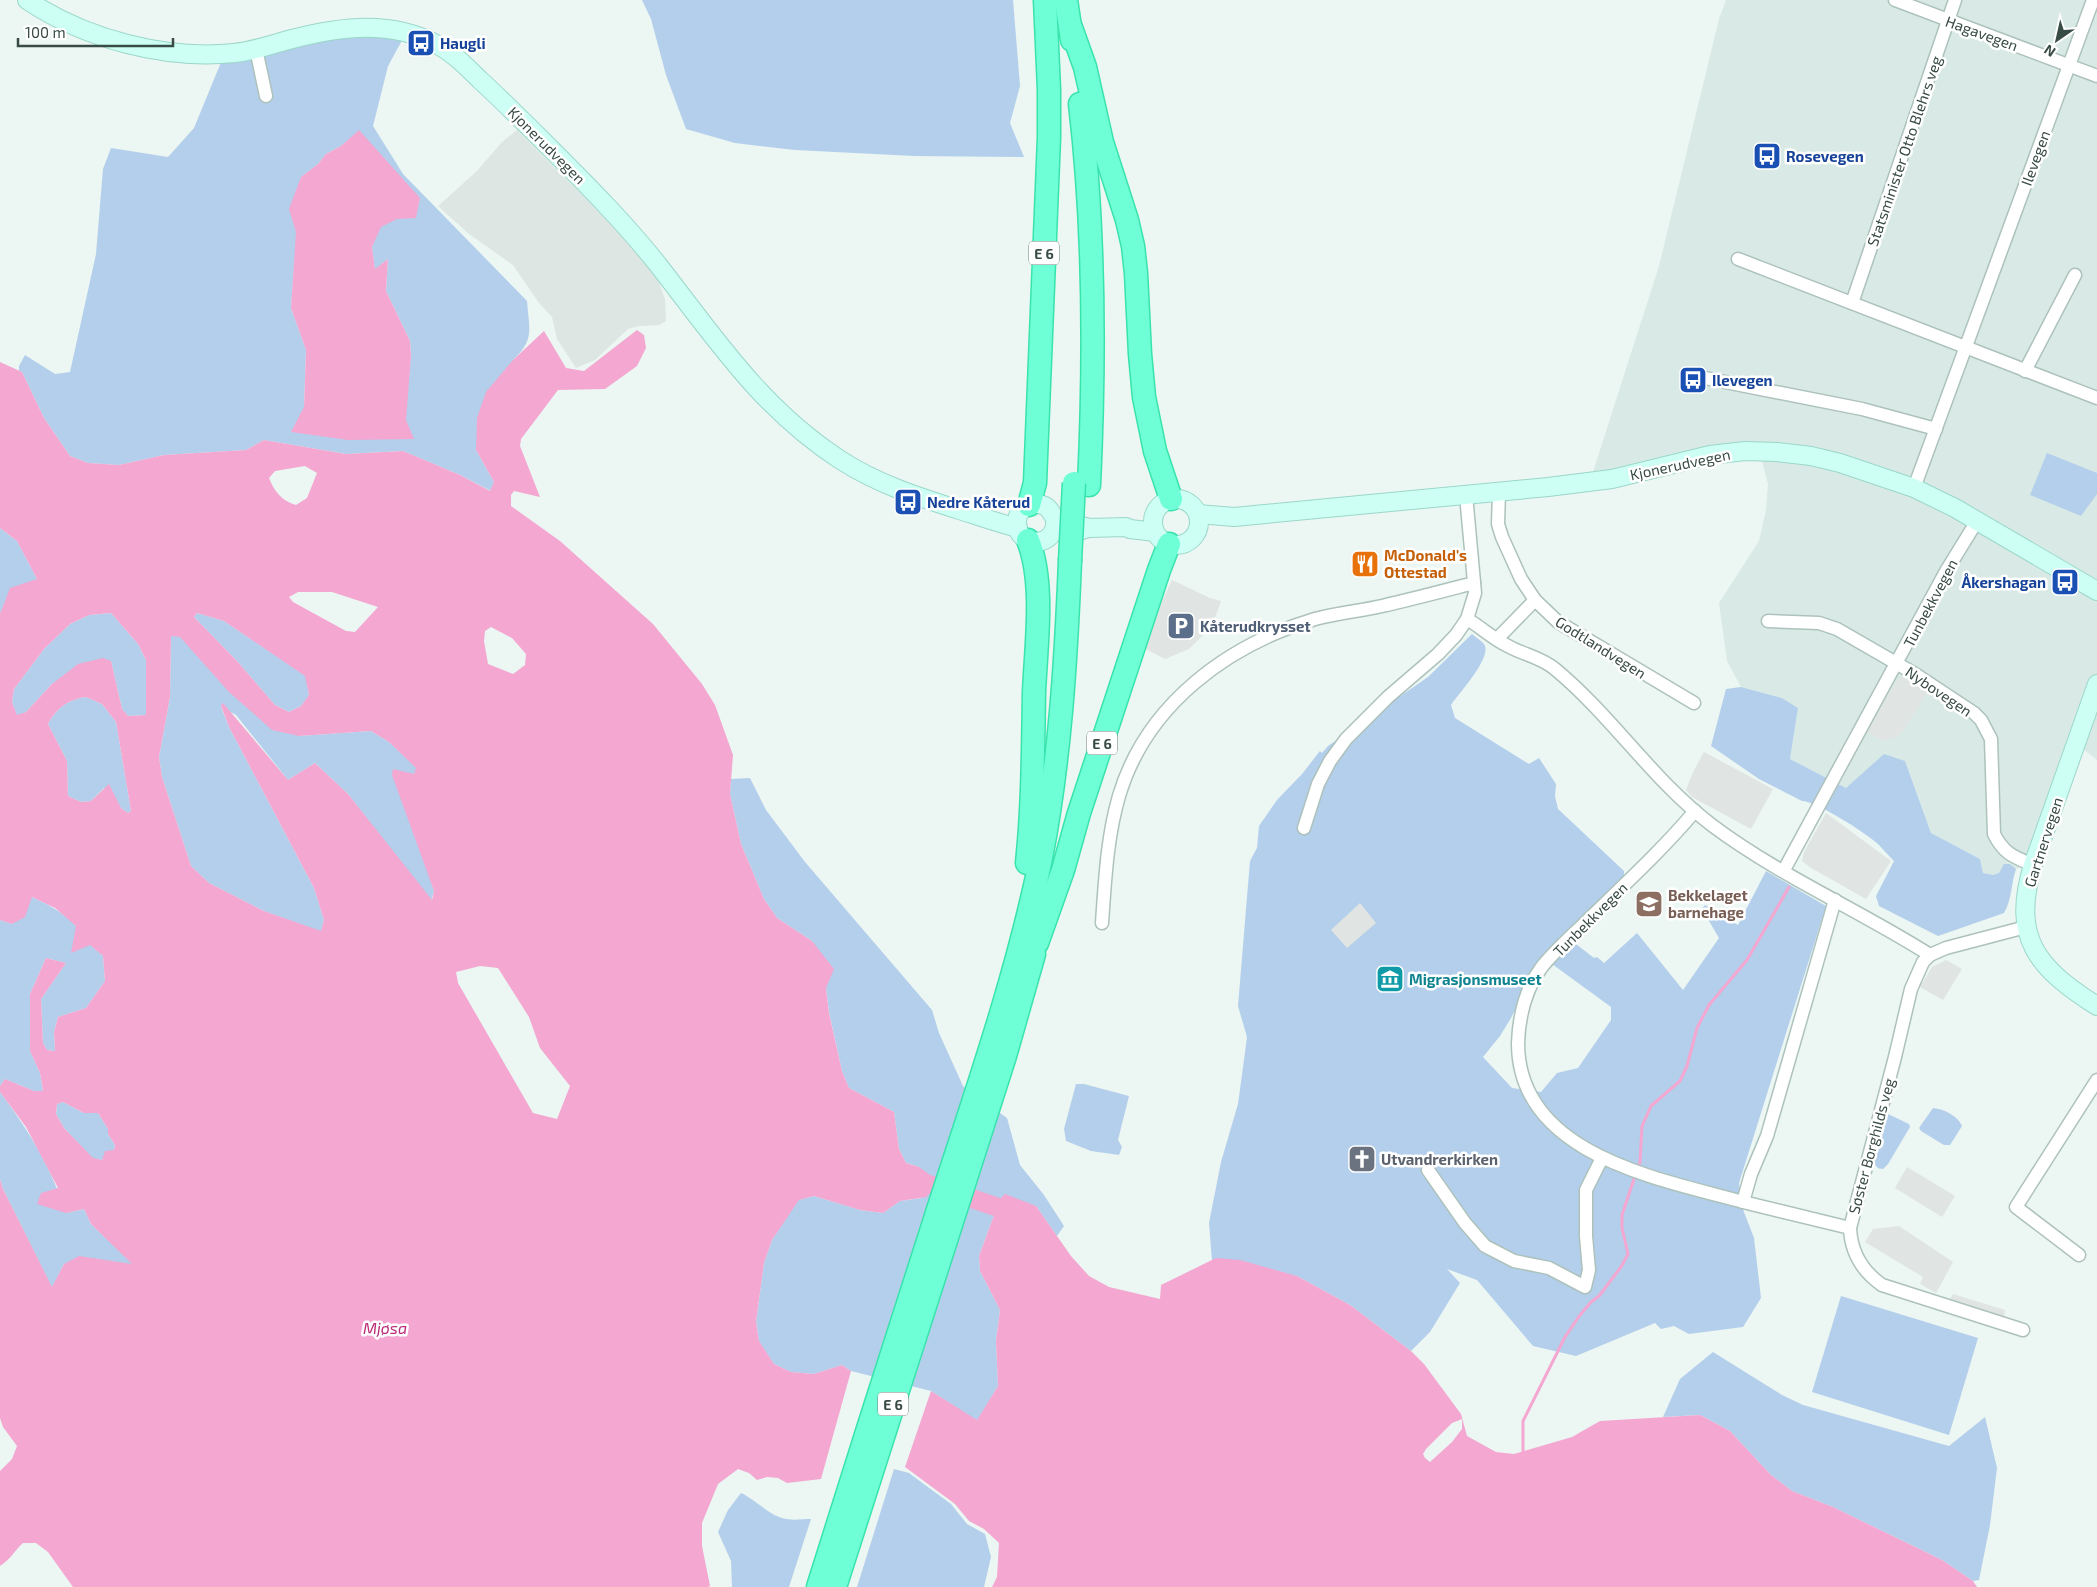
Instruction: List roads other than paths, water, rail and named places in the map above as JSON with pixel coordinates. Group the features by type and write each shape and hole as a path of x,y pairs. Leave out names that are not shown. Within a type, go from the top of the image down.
{"highway":[{"name":"E 6","path":"1029,944 1023,892 1030,812 1037,598 1034,558 1023,522 1035,483 1050,90 1045,0"},
{"name":"E 6","path":"1051,0 1065,108 1076,253 1082,484"},
{"name":"E 6","path":"818,1587 962,1163 1013,1028 1029,944 1056,858 1070,773 1077,709 1078,562 1082,484 1094,370 1092,261 1085,155 1066,0"},
{"name":"E 6","path":"1070,25 1085,67 1100,135 1132,246 1136,272 1144,397 1155,451 1171,499"},
{"name":"E 6","path":"1029,944 1063,870 1162,538"},
{"name":"E 6","path":"835,1587 944,1219"}],"main road":[{"name":"Kjonerudvegen","path":"27,0 83,28 120,42 156,51 202,54 256,49 329,31 366,27 405,32 440,46 462,62 602,200 658,265 739,371 787,418 838,458 876,480 929,502 972,514 1023,522 1040,542 1053,526"},
{"name":"Kjonerudvegen","path":"1053,526 1089,528 1126,527 1130,530 1162,538 1178,545 1186,543 1193,538 1198,520 1499,492 1612,479 1703,457 1745,451 1778,452 1811,456 1871,472 1914,488 1977,521 2097,591"},
{"name":"Kjonerudvegen","path":"1126,527 1130,523 1154,515 1164,503 1171,499"},
{"path":"1171,499 1184,500 1190,503 1198,520"},
{"name":"Kjonerudvegen","path":"1023,522 1038,504 1047,507 1053,526"},
{"path":"1154,515 1153,524 1162,538"},
{"name":"Gartnervegen","path":"2097,684 2033,865 2024,902 2026,927 2036,952 2047,968 2068,986 2097,1006"}],"street":[{"name":"Hagavegen","path":"1895,0 2097,76"},
{"name":"Statsminister Otto Blehrs veg","path":"1852,302 1955,0"},
{"name":"Ilevegen","path":"1914,488 2093,0"},
{"path":"256,49 266,96"},
{"path":"1738,259 2097,398"},
{"path":"2025,371 2075,275"},
{"path":"1700,377 1891,416 1936,429"},
{"name":"Godtlandvegen","path":"1499,492 1498,524 1502,537 1521,580 1535,600 1558,622 1694,703"},
{"path":"1304,828 1318,784 1330,761 1346,739 1388,697 1438,654 1456,635 1467,619 1475,593 1466,495"},
{"name":"Tunbekkvegen","path":"1784,870 1946,573 1977,521"},
{"path":"1102,923 1107,861 1119,795 1138,751 1181,693 1203,675 1226,660 1252,644 1278,632 1316,618 1381,606 1474,583"},
{"path":"1497,639 1535,600"},
{"path":"1467,619 1508,646 1535,656 1553,667 1590,701 1674,793 1713,826 1834,900 1930,955 1964,942 2026,927"},
{"name":"Nybovegen","path":"1768,621 1806,622 1828,626 1846,633 1898,663 1974,713 1981,720 1991,739 1993,753 1994,834 2000,846 2011,856 2033,865"},
{"name":"Tunbekkvegen","path":"1695,811 1659,851 1548,960 1534,980 1523,1003 1519,1028 1518,1060 1525,1084 1531,1097 1545,1116 1564,1132 1602,1158 1622,1167 1743,1202 1850,1228"},
{"path":"1743,1202 1751,1174 1767,1136 1834,900"},
{"name":"Søster Borghilds veg","path":"1930,955 1923,962 1911,989 1850,1228 1851,1243 1857,1258 1873,1278 1882,1284 2023,1330"},
{"path":"2078,1255 2016,1207 2097,1080"},
{"path":"1428,1170 1465,1223 1485,1246 1514,1261 1549,1268 1585,1287 1589,1270 1586,1236 1586,1190 1602,1158"}],"water":[{"path":"359,130 420,198 416,218 397,219 381,227 372,247 375,269 388,259 386,291 410,341 411,356 406,420 414,439 348,440 291,432 304,407 306,350 291,308 296,232 289,209 301,177 318,164 326,154 341,146"},
{"name":"Mjøsa","path":"637,330 644,335 646,348 637,366 605,389 558,390 521,439 520,446 540,497 514,491 511,495 511,506 560,541 653,624 702,684 715,705 733,755 730,794 741,844 764,899 777,918 812,941 834,969 826,988 829,1013 842,1071 849,1088 894,1112 899,1149 906,1163 919,1167 933,1177 927,1197 900,1201 883,1213 860,1210 814,1196 799,1200 772,1240 764,1263 756,1322 759,1341 774,1364 791,1372 814,1374 842,1365 851,1371 821,1479 787,1483 778,1478 767,1477 757,1480 749,1473 738,1469 718,1484 702,1523 702,1546 710,1586 708,1587 73,1587 48,1552 36,1543 23,1543 0,1566 0,1471 12,1459 17,1446 3,1427 0,1418 0,1179 3,1189 52,1287 64,1264 79,1256 132,1264 91,1224 84,1209 66,1213 37,1204 41,1193 58,1188 26,1127 0,1092 0,1086 5,1079 34,1091 43,1091 40,1073 30,1051 30,994 46,958 66,963 41,999 43,1043 47,1050 55,1051 54,1032 58,1017 86,1008 105,981 103,956 90,945 71,953 76,926 55,908 32,897 25,917 12,924 0,920 0,614 10,588 37,579 17,541 0,528 0,362 22,372 44,418 70,456 88,463 119,465 164,455 246,450 264,440 346,454 403,451 460,475 490,491 494,482 476,450 477,418 486,392 513,360 544,331 566,368 584,371","holes":["305,466 317,473 307,498 296,505 279,495 269,478 275,471","298,592 332,592 378,607 355,632 346,631 293,602 289,597","111,613 138,644 146,660 146,715 128,716 122,709 111,661 103,658 78,664 52,684 26,712 17,715 12,702 14,689 44,649 70,624 89,615","197,613 224,621 305,676 309,695 301,706 289,712 275,705 237,661 194,617","491,627 512,638 526,654 525,665 513,674 488,664 484,641 485,631","171,636 180,637 229,692 272,730 299,736 371,731 389,742 416,768 414,774 393,769 392,775 434,891 432,900 348,794 315,763 288,780 223,703 221,706 229,727 314,888 324,920 321,931 264,911 209,883 191,866 162,777 159,757 170,697","86,697 102,704 116,722 131,811 128,813 121,808 109,784 91,801 81,802 68,796 67,761 48,724 59,709 73,700","480,966 498,968 529,1017 540,1048 570,1086 557,1119 533,1113 458,983 456,972","63,1102 84,1113 98,1113 115,1145 114,1150 105,1151 102,1160 93,1158 64,1128 56,1114 57,1104"]},
{"path":"1005,1194 1036,1206 1071,1256 1089,1276 1109,1287 1160,1299 1161,1285 1216,1258 1240,1260 1297,1276 1350,1305 1411,1351 1424,1364 1461,1414 1467,1436 1496,1452 1514,1454 1572,1437 1600,1421 1700,1415 1730,1431 1771,1475 1792,1491 1833,1507 1942,1560 1973,1581 1977,1587 992,1587 997,1577 999,1543 984,1529 969,1521 955,1504 905,1467 931,1391 977,1420 998,1386 996,1341 1000,1310 980,1271 979,1256 1000,1199"}],"waterway":[{"path":"1637,1170 1640,1162 1642,1126 1651,1106 1680,1081 1687,1066 1697,1028 1709,1005 1747,960 1789,887"},
{"path":"1523,1451 1523,1421 1565,1337 1580,1315 1599,1296 1621,1267 1628,1254 1622,1228 1622,1215 1635,1176"},
{"path":"931,1185 997,1207"}],"place":[{"name":"Haugli","path":"421,43"},
{"name":"Rosevegen","path":"1767,156"},
{"name":"Ilevegen","path":"1693,380"},
{"name":"Nedre Kåterud","path":"908,502"},
{"name":"McDonald's Ottestad","path":"1365,564"},
{"name":"Åkershagan","path":"2065,582"},
{"name":"Kåterudkrysset","path":"1181,626"},
{"name":"Bekkelaget barnehage","path":"1649,904"},
{"name":"Migrasjonsmuseet","path":"1390,979"},
{"name":"Utvandrerkirken","path":"1362,1159"}]}
